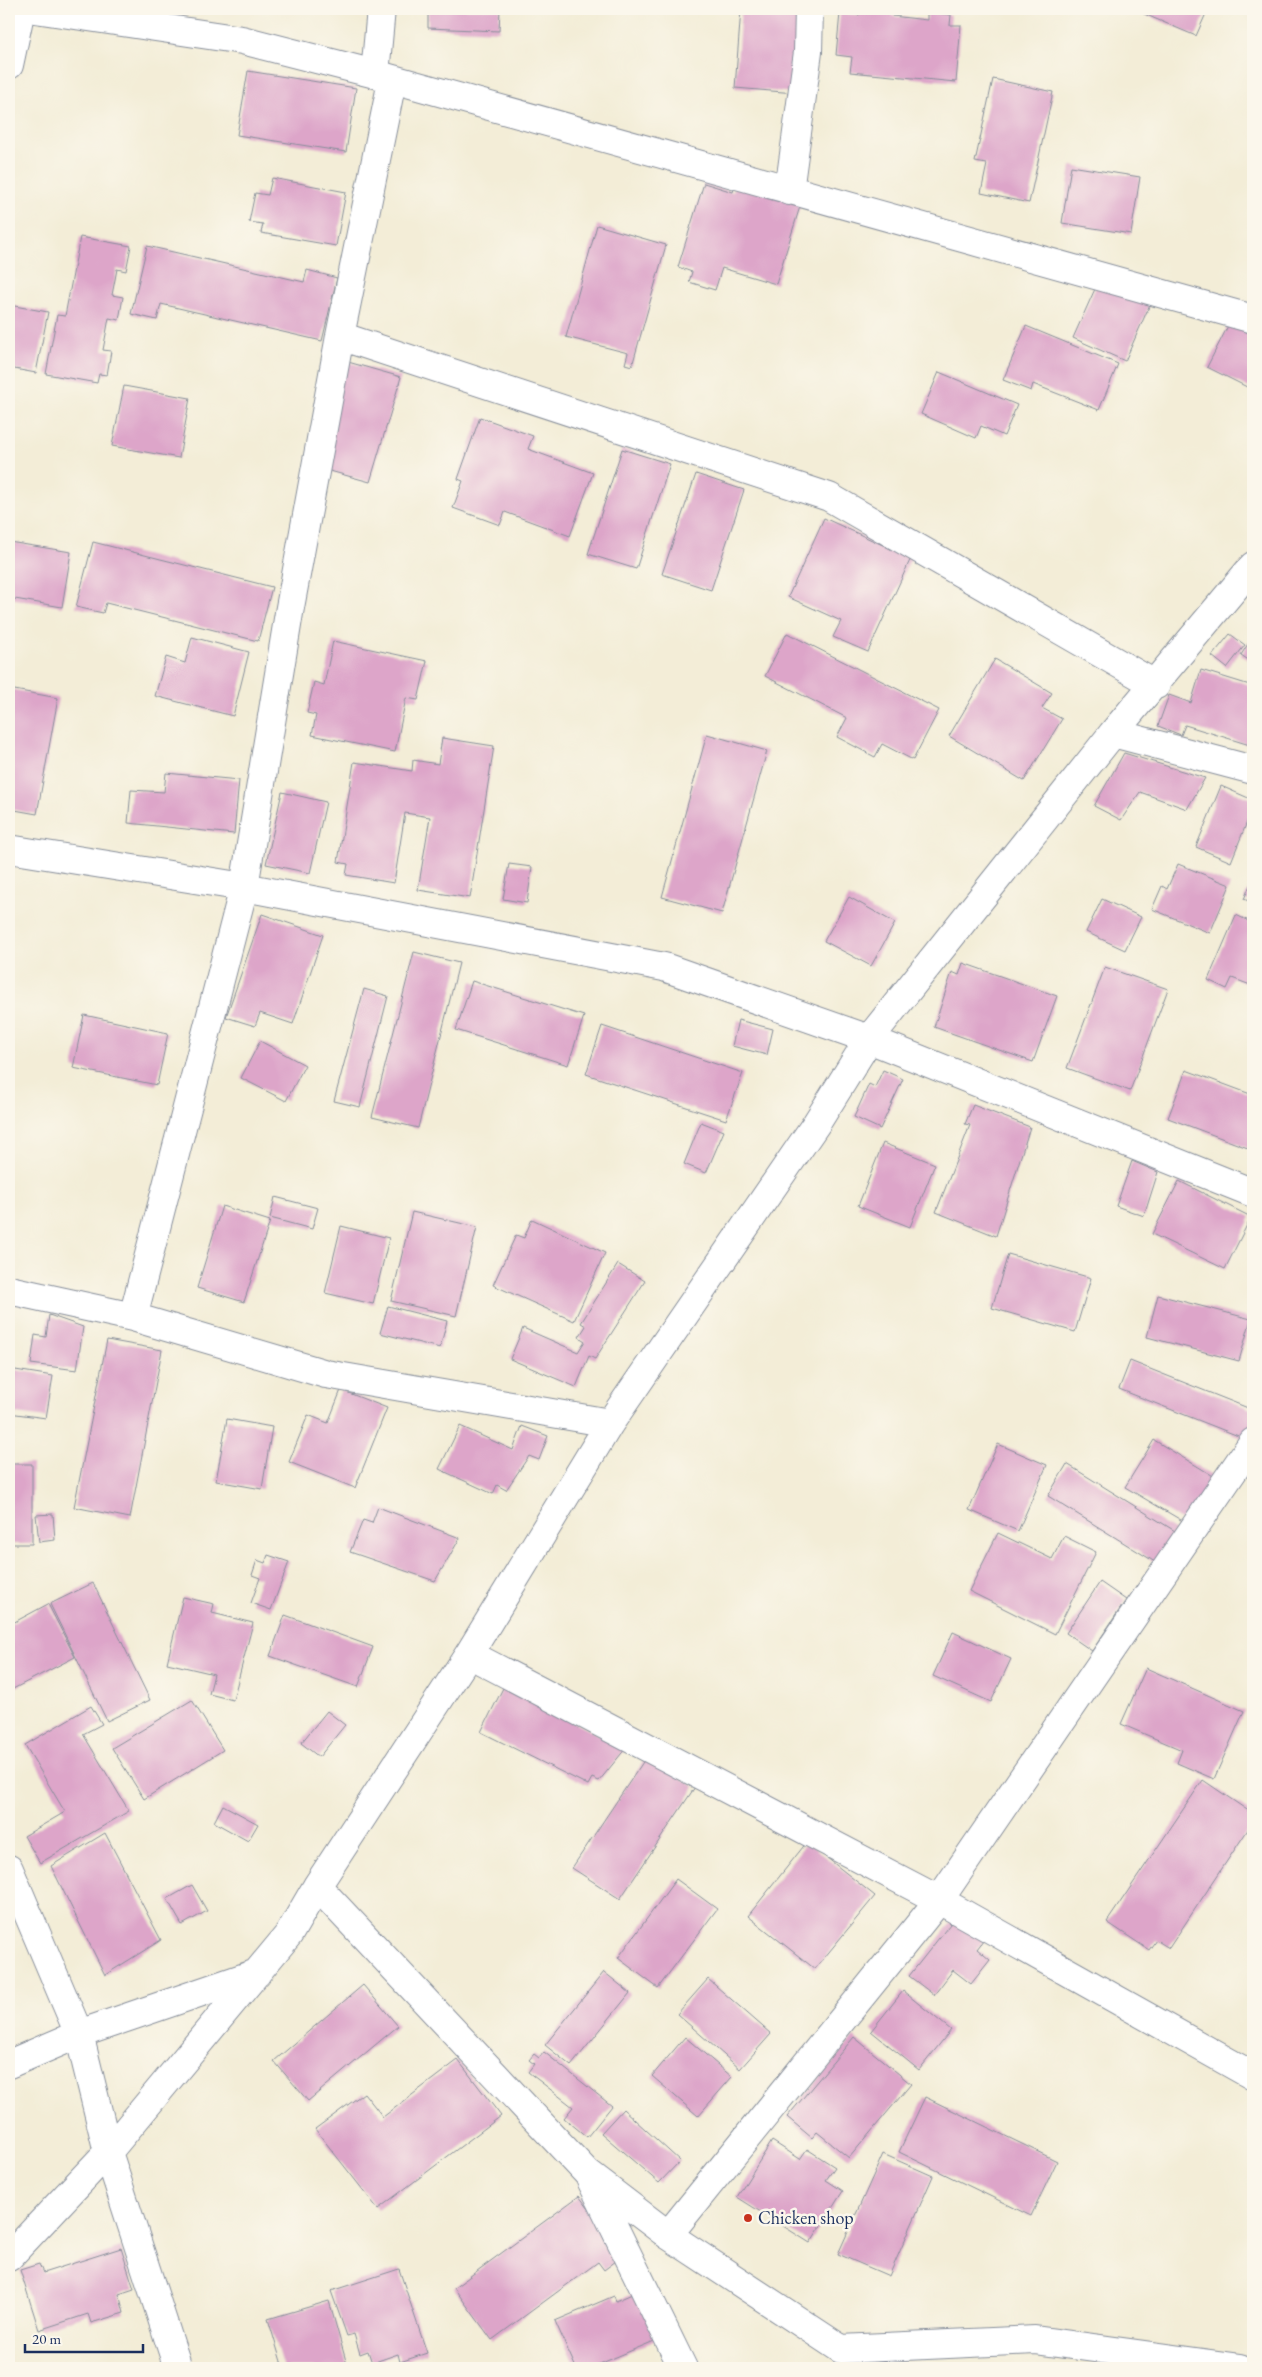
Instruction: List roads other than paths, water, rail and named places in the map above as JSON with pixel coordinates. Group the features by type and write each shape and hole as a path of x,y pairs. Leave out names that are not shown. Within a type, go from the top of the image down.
{"street":[{"path":"9,65 20,9"},
{"path":"35,9 242,40 384,77 1253,319"},
{"path":"133,1317 244,887 289,613 340,336 384,77 381,9"},
{"path":"790,191 808,52 809,9"},
{"path":"340,336 829,497 1156,685"},
{"path":"9,2257 108,2152 289,1934 317,1886 469,1654 610,1423 816,1124 870,1039 1113,733 1156,685 1253,566"},
{"path":"1113,733 1253,770"},
{"path":"9,850 244,887 664,967 870,1039 1253,1194"},
{"path":"9,1290 133,1317 326,1374 610,1423"},
{"path":"668,2234 939,1900 1253,1442"},
{"path":"469,1654 939,1900 1253,2076"},
{"path":"9,1869 79,2034 108,2152 178,2368"},
{"path":"317,1886 588,2174 668,2234 841,2349 1035,2340 1240,2368"},
{"path":"9,2064 79,2034 257,1973"},
{"path":"588,2174 682,2368"}],"place":[{"name":"Chicken shop","path":"748,2218"}]}
